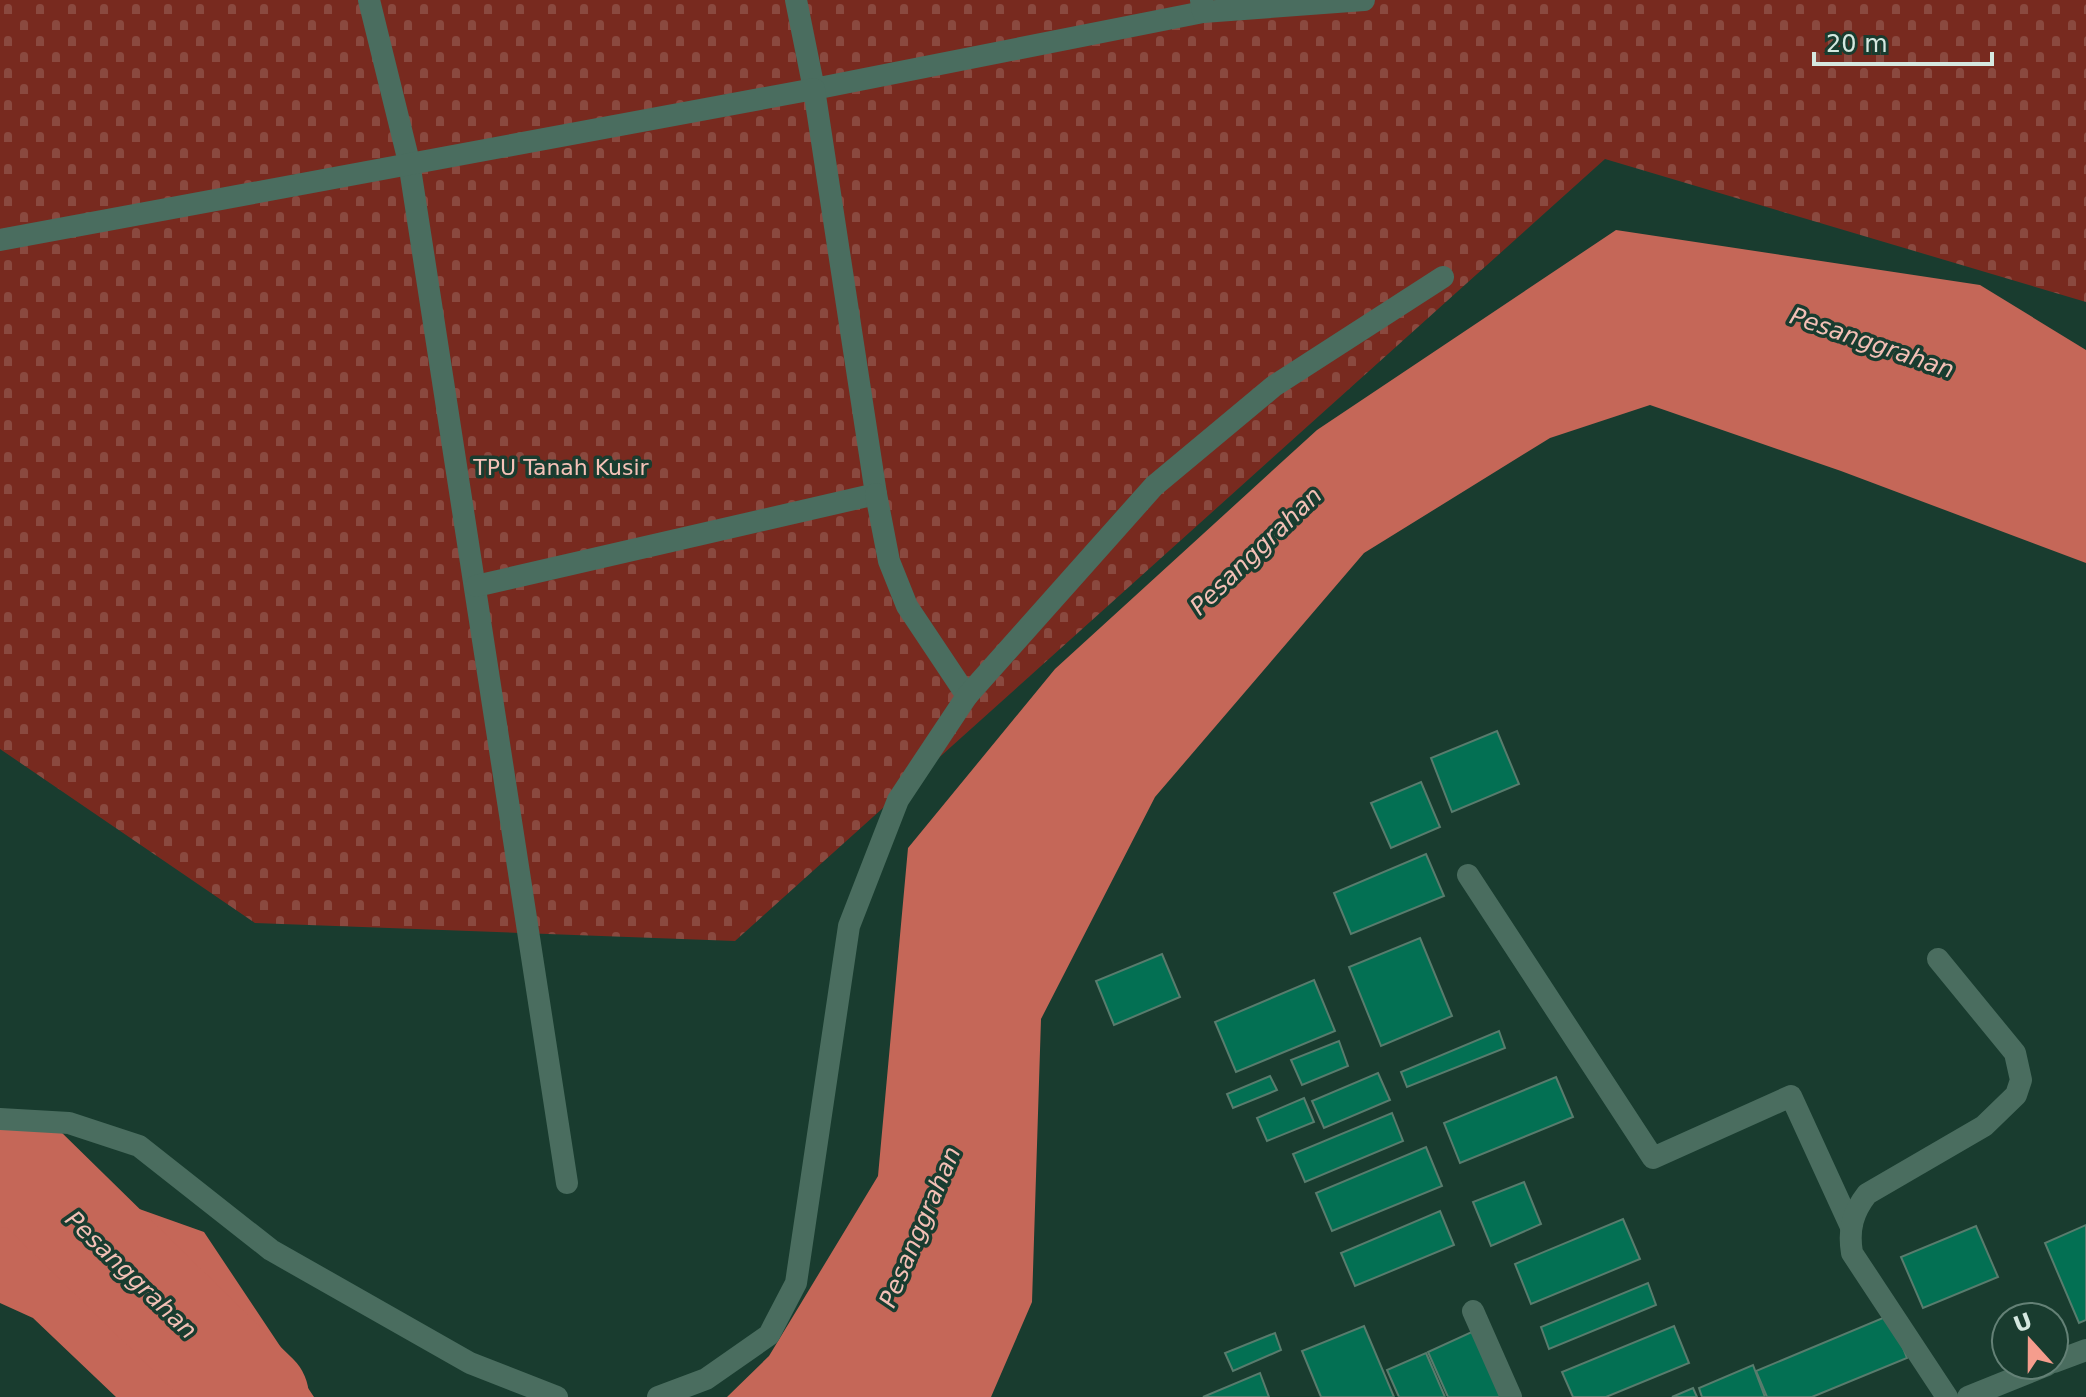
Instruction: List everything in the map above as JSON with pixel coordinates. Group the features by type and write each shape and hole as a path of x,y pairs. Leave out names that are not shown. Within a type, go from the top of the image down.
{"street":[{"path":"369,0 409,162 567,1183"},
{"path":"796,0 814,89 889,561 907,606 967,696"},
{"path":"0,240 814,89 1202,6 1364,0"},
{"path":"658,1397 706,1379 769,1335 796,1283 849,926 898,800 967,696 1154,486 1274,386 1443,277"},
{"path":"476,586 876,494"},
{"path":"1468,875 1653,1158 1791,1096 1851,1227"},
{"path":"1938,959 2015,1053 2021,1080 2016,1095 1984,1126 1867,1194 1856,1208 1851,1227 1852,1253 1947,1397"},
{"path":"0,1119 69,1123 139,1146 271,1250 470,1363 557,1397"},
{"path":"1473,1311 1511,1397"},
{"path":"1968,1397 2008,1381"}],"green space":[{"name":"TPU Tanah Kusir","path":"0,0 2086,0 2086,302 1605,159 735,941 255,923 0,749"}],"water":[{"path":"1616,230 1980,285 2086,350 2086,563 1841,471 1650,405 1550,438 1364,553 1155,797 1041,1019 1032,1302 991,1397 727,1397 769,1356 878,1176 908,848 1055,669 1317,430"},
{"path":"38,1173 204,1232 314,1397 116,1397 33,1318 0,1303 0,1180"}],"building":[{"path":"1497,731 1519,784 1452,812 1431,758"},
{"path":"1421,782 1440,827 1391,848 1371,803"},
{"path":"1426,854 1444,896 1351,934 1334,893"},
{"path":"1420,938 1452,1016 1381,1046 1349,967"},
{"path":"1162,954 1180,997 1114,1025 1096,981"},
{"path":"1314,980 1335,1031 1236,1072 1215,1022"},
{"path":"1499,1031 1505,1048 1407,1087 1401,1072"},
{"path":"1339,1041 1348,1066 1302,1085 1291,1060"},
{"path":"1378,1073 1390,1100 1324,1128 1312,1101"},
{"path":"1270,1076 1277,1090 1233,1108 1227,1094"},
{"path":"1556,1077 1573,1117 1460,1163 1444,1123"},
{"path":"1304,1098 1314,1122 1267,1141 1257,1118"},
{"path":"1392,1113 1403,1141 1305,1182 1293,1154"},
{"path":"1426,1147 1442,1186 1332,1231 1316,1193"},
{"path":"1524,1182 1541,1224 1491,1246 1473,1202"},
{"path":"1440,1211 1454,1245 1355,1286 1341,1253"},
{"path":"1623,1219 1640,1259 1531,1304 1515,1264"},
{"path":"2086,1225 2086,1320 2079,1323 2045,1243"},
{"path":"1976,1226 1998,1277 1923,1308 1901,1257"},
{"path":"1648,1283 1656,1305 1549,1349 1541,1327"},
{"path":"1890,1315 1907,1358 1812,1397 1767,1397 1756,1371"},
{"path":"1364,1326 1394,1397 1321,1397 1302,1351"},
{"path":"1674,1326 1689,1363 1606,1397 1573,1397 1562,1372"},
{"path":"1476,1330 1506,1397 1448,1397 1428,1352"},
{"path":"1275,1333 1281,1350 1233,1371 1225,1353"},
{"path":"1426,1353 1445,1397 1399,1397 1387,1370"},
{"path":"1753,1365 1765,1397 1702,1397 1699,1388"},
{"path":"1260,1373 1269,1397 1203,1397"},
{"path":"1693,1388 1697,1397 1672,1397"}],"waterway":[{"name":"Pesanggrahan","path":"0,1175 24,1170 256,1397"}]}
